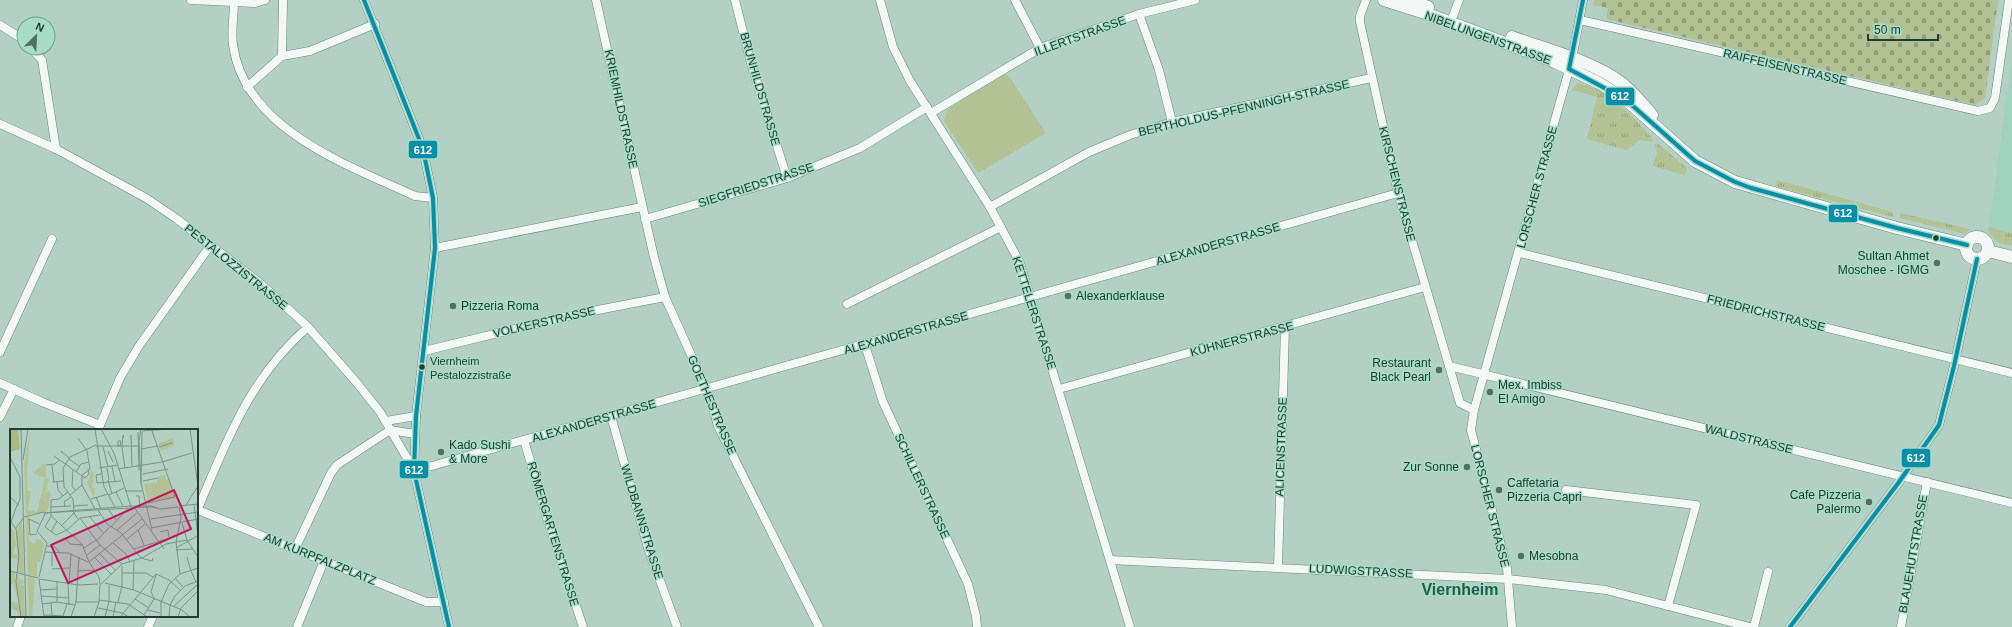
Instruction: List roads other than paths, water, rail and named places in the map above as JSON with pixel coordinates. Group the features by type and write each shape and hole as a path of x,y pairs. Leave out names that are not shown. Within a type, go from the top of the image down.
{"street":[{"path":"191,0 255,3 265,0"},
{"path":"282,56 283,0"},
{"path":"364,0 375,24 423,149 433,198 435,248 416,416 414,471 450,627"},
{"name":"KRIEMHILDSTRASSE","path":"596,0 645,219"},
{"name":"BRUNHILDSTRASSE","path":"735,0 752,63 787,178"},
{"name":"KETTELERSTRASSE","path":"880,0 893,47 910,81 990,207 1020,263 1130,627"},
{"path":"1015,0 1040,48"},
{"name":"ILLERTSTRASSE","path":"929,110 1040,48 1139,14 1195,0"},
{"name":"KIRSCHENSTRASSE","path":"1366,0 1360,16 1371,78 1398,193 1449,366"},
{"name":"NIBELUNGENSTRASSE","path":"1384,0 1571,64"},
{"path":"1408,0 1453,16 1571,64 1625,99 1678,147 1710,170 1745,186 1897,228 1967,245"},
{"path":"1453,16 1459,0"},
{"name":"LORSCHER STRASSE","path":"1512,627 1508,579 1471,430 1474,410 1486,374 1520,253 1571,64 1583,0"},
{"name":"RAIFFEISENSTRASSE","path":"1580,20 1978,110 1990,108 1995,98 2009,0"},
{"path":"234,2 233,44 238,67 247,87 281,124 319,151 415,196 433,198"},
{"path":"1139,14 1159,70 1172,122"},
{"path":"247,87 282,56 310,51 375,24"},
{"path":"0,25 16,35"},
{"path":"38,56 42,60 56,149"},
{"name":"BERTHOLDUS-PFENNINGH-STRASSE","path":"990,207 1089,152 1130,135 1172,122 1371,78"},
{"name":"SIEGFRIEDSTRASSE","path":"645,219 787,178 860,148 929,110"},
{"name":"PESTALOZZISTRASSE","path":"0,124 56,149 146,198 177,219 210,246 260,283 308,327 357,383 386,421 414,471"},
{"name":"ALEXANDERSTRASSE","path":"414,471 865,345 1398,193"},
{"path":"435,248 642,207"},
{"name":"GOETHESTRASSE","path":"645,219 665,297 707,389 718,426 819,627"},
{"path":"847,304 1001,227"},
{"path":"1974,238 1981,238 1987,242 1988,251 1983,258 1976,259 1969,255 1967,245 1974,238"},
{"path":"0,352 52,239"},
{"path":"0,383 99,427 120,378 138,346 210,246"},
{"path":"1988,251 2012,258"},
{"name":"FRIEDRICHSTRASSE","path":"1520,253 2012,373"},
{"path":"1790,627 1903,476 1940,422 1955,360 1976,259"},
{"name":"KÜHNERSTRASSE","path":"1059,389 1425,288"},
{"name":"VOLKERSTRASSE","path":"424,351 577,314 665,297"},
{"path":"198,508 242,408 260,380 288,344 308,327"},
{"name":"ALICENSTRASSE","path":"1278,567 1285,327"},
{"name":"SCHILLERSTRASSE","path":"865,345 883,402 968,584 977,627"},
{"path":"1474,410 1460,404 1449,366 1486,374"},
{"name":"WALDSTRASSE","path":"1486,374 2012,502"},
{"path":"0,417 14,389"},
{"path":"386,421 416,416"},
{"name":"WILDBANNSTRASSE","path":"611,416 648,548 677,627"},
{"path":"295,549 331,473 337,466 390,430 415,434"},
{"name":"RÖMERGARTENSTRASSE","path":"524,440 546,515 583,627"},
{"name":"BLAUEHUTSTRASSE","path":"1901,627 1927,482"},
{"path":"1566,490 1696,505 1668,606"},
{"name":"AM KURPFALZPLATZ","path":"198,510 426,602 444,602"},
{"name":"LUDWIGSTRASSE","path":"1110,560 1508,579 1606,590 1750,627"},
{"path":"297,627 324,561"},
{"path":"1754,627 1768,572"},
{"path":"17,627 22,617"},
{"path":"148,627 153,617"}],"place":[{"name":"Sultan Ahmet Moschee - IGMG","path":"1937,263"},
{"name":"Alexanderklause","path":"1068,296"},
{"name":"Pizzeria Roma","path":"453,306"},
{"name":"Viernheim Pestalozzistraße","path":"422,367"},
{"name":"Restaurant Black Pearl","path":"1439,370"},
{"name":"Mex. Imbiss El Amigo","path":"1490,392"},
{"name":"Kado Sushi & More","path":"441,452"},
{"name":"Zur Sonne","path":"1467,467"},
{"name":"Caffetaria Pizzeria Capri","path":"1499,490"},
{"name":"Cafe Pizzeria Palermo","path":"1869,502"},
{"name":"Mesobna","path":"1521,556"}],"district":[{"name":"Viernheim","path":"1460,589"}]}
